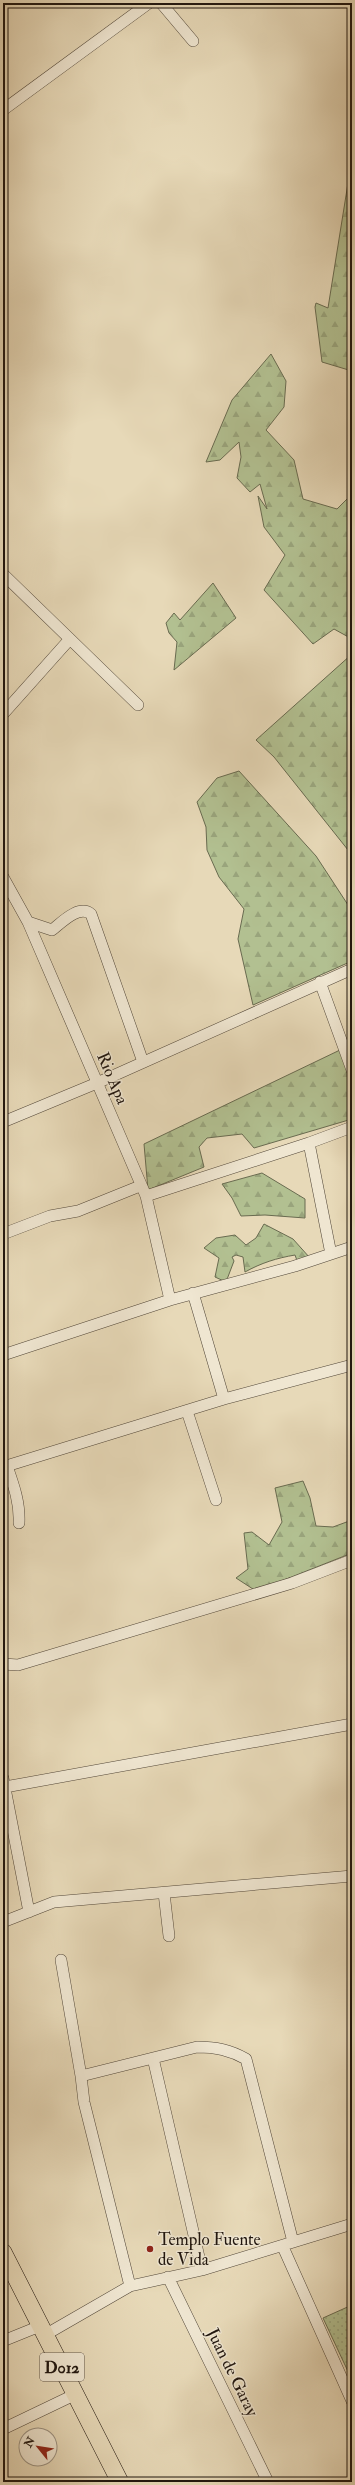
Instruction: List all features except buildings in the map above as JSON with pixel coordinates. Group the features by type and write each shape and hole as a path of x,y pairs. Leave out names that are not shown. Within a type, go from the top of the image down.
{"main road":[{"name":"D012","path":"3,2252 120,2482"}],"street":[{"path":"3,110 149,3"},
{"path":"161,3 192,41"},
{"path":"3,574 69,640 138,705"},
{"path":"3,714 69,640"},
{"name":"Rio Apa","path":"3,877 28,922 140,1186 146,1196 170,1300"},
{"path":"28,922 52,930 76,912 85,911 91,914 143,1062"},
{"path":"3,1122 97,1083 352,969"},
{"path":"320,982 352,1070"},
{"path":"146,1196 309,1143 352,1127"},
{"path":"309,1143 331,1254"},
{"path":"3,1234 50,1216 78,1211 140,1186"},
{"path":"3,1355 192,1293 295,1266 352,1247"},
{"path":"192,1293 224,1399"},
{"path":"19,1523 20,1508 16,1492 5,1467 224,1399 352,1365"},
{"path":"187,1411 216,1500"},
{"path":"3,1664 18,1665 284,1586 352,1560"},
{"path":"29,1912 5,1801 4,1783 352,1724"},
{"path":"3,1922 54,1902 164,1894 352,1876"},
{"path":"164,1894 169,1936"},
{"path":"61,1960 82,2076 84,2102 130,2286"},
{"path":"82,2076 203,2047 231,2051 246,2059 288,2244 352,2401"},
{"path":"152,2058 202,2270"},
{"path":"3,2341 42,2330 130,2286 202,2270 352,2224"},
{"name":"Juan de Garay","path":"168,2277 268,2482"},
{"path":"3,2429 76,2394"}],"green space":[{"path":"352,158 352,371 322,362 315,307 316,303 328,308"},
{"path":"271,354 286,381 284,407 266,430 294,460 303,499 337,509 352,494 352,639 334,629 313,644 264,590 285,555 264,527 258,496 267,509 260,484 250,492 237,478 241,457 239,442 220,460 206,462 232,400"},
{"path":"213,583 236,618 174,670 177,642 169,633 166,623 174,613 180,620"},
{"path":"352,654 352,855 274,757 256,740"},
{"path":"239,771 316,856 352,911 352,961 253,1005 238,939 244,909 219,877 207,850 206,827 197,802 217,778"},
{"path":"340,1050 352,1086 352,1119 254,1148 242,1134 207,1138 199,1147 204,1167 148,1190 144,1144"},
{"path":"262,1173 305,1199 305,1218 265,1215 241,1216 232,1198 222,1184"},
{"path":"264,1224 293,1239 310,1258 299,1266 295,1255 288,1256 263,1263 245,1272 243,1257 236,1255 232,1257 234,1261 226,1282 215,1277 219,1258 204,1248 216,1238 235,1235 246,1245 256,1238"},
{"path":"303,1481 310,1498 316,1526 333,1527 352,1520 352,1553 256,1591 236,1578 248,1569 244,1533 252,1532 269,1545 282,1522 275,1488"},
{"path":"352,2305 352,2380 323,2318"}],"place":[{"name":"Templo Fuente de Vida","path":"150,2249"}]}
